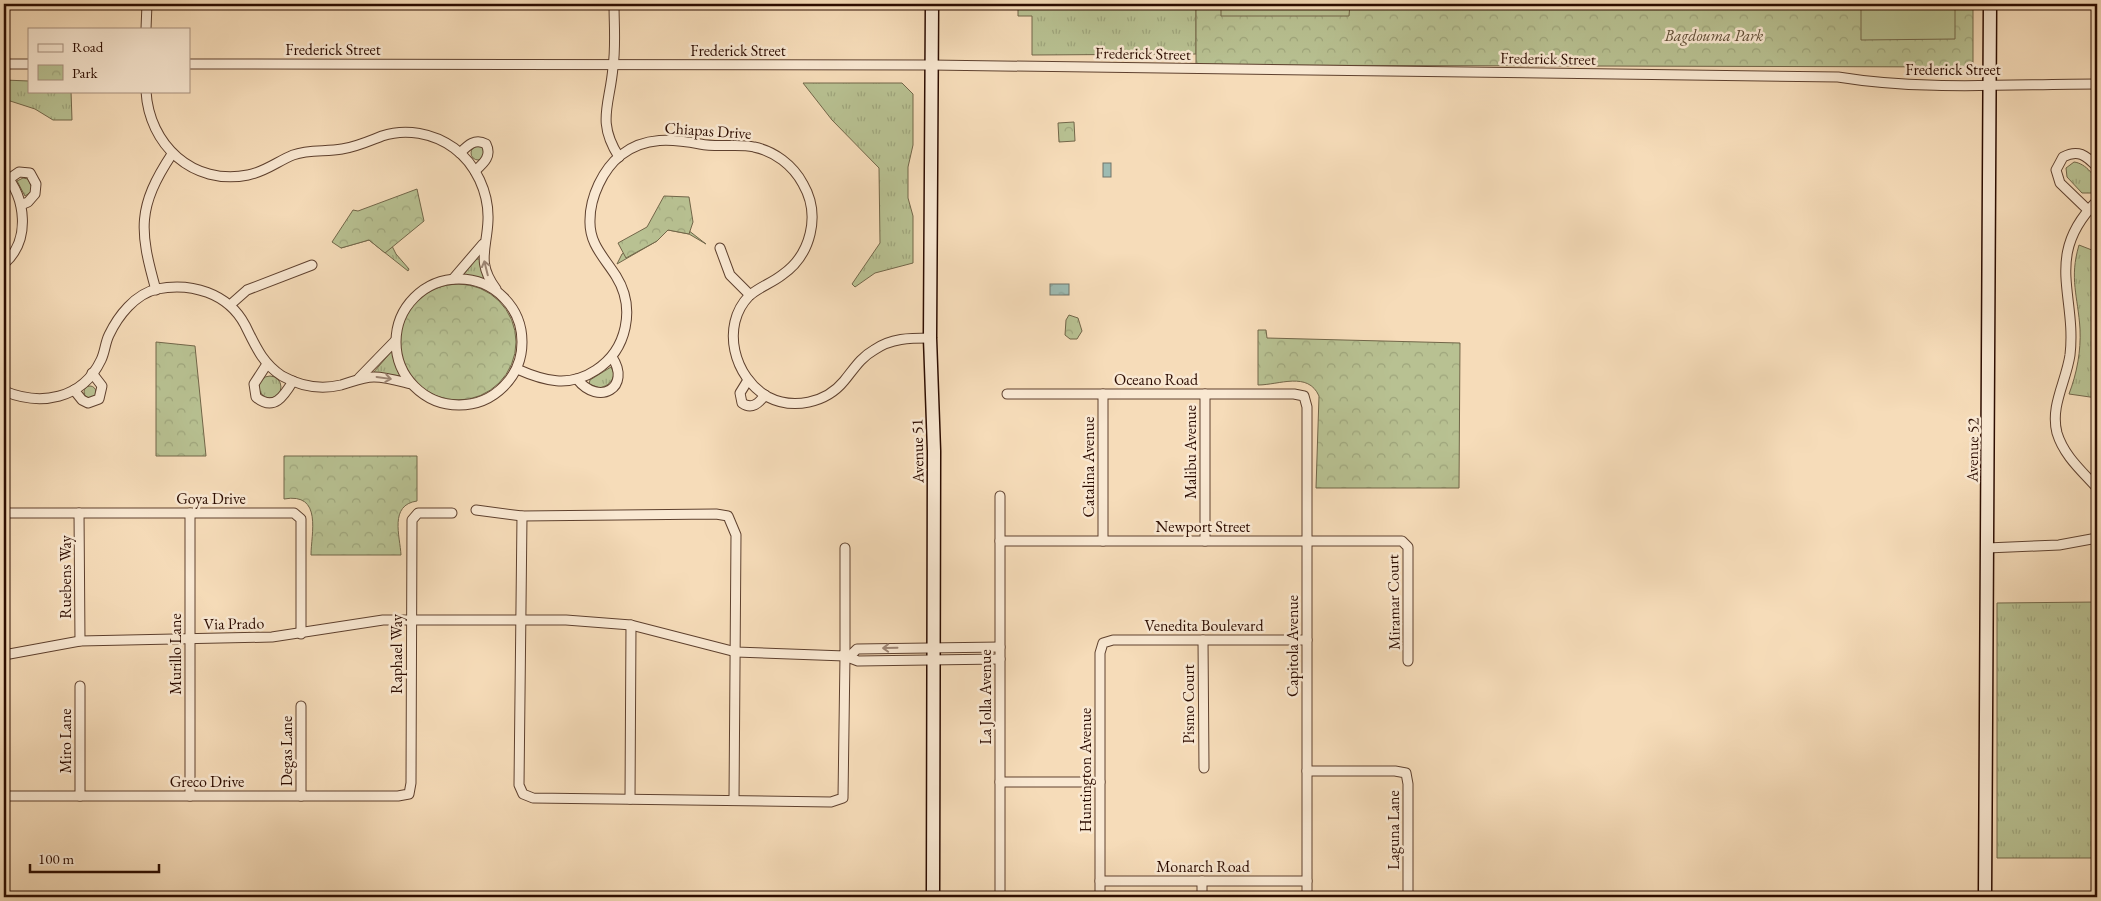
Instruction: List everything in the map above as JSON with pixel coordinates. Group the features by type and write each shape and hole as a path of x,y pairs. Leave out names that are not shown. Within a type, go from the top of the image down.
{"main road":[{"name":"Avenue 51","path":"932,4 930,338 934,451 933,897"},
{"name":"Avenue 52","path":"1985,897 1990,4"}],"street":[{"path":"146,28 147,4"},
{"path":"614,4 614,65 605,114 605,126 607,136 619,157"},
{"path":"4,64 28,64"},
{"name":"Frederick Street","path":"190,64 931,65 1838,76 1879,83 1952,86 2097,84"},
{"path":"4,391 34,400 53,398 74,390 92,373 100,362 109,334 120,317 136,300 156,290 194,288 212,294 230,305 244,324 266,364 292,381 307,386 324,387 341,385 358,379 385,378 411,384 434,400 446,404 469,404 491,395 504,386 517,369 521,343 516,317 504,297 496,289 485,266 483,244 488,222 487,202 475,171 460,152 428,135 399,132 342,149 300,153 256,173 235,176 209,174 194,168 172,154 160,140 152,125 146,92"},
{"name":"Chiapas Drive","path":"517,369 546,380 577,380 596,370 612,357 624,334 626,322 625,301 616,277 594,245 590,220 593,202 600,183 619,157 643,144 678,140 716,147 753,147 772,154 786,162 803,182 807,191 812,212 810,236 800,258 792,267 750,295 738,315 734,332 736,354 743,372 748,380 765,395 790,403 813,401 837,388 859,361 876,348 898,339 930,338"},
{"path":"460,152 476,141 486,144 489,152 488,157 475,171"},
{"path":"2088,210 2060,183 2056,170 2063,157 2077,152 2085,155 2097,167"},
{"path":"156,290 144,243 145,212 149,194 172,154"},
{"path":"4,264 12,256 19,239 22,222 21,205 6,176 24,172 30,173 34,178 35,194 28,202 21,205"},
{"path":"2097,201 2088,210 2072,239 2066,258 2064,278 2070,355 2055,413 2057,433 2066,453 2097,488"},
{"path":"452,279 483,244"},
{"path":"720,248 730,275 750,295"},
{"path":"230,305 248,290 312,265"},
{"path":"411,384 400,363 396,341 401,318 414,297 432,285 452,279 474,281 496,289"},
{"path":"358,379 396,341"},
{"path":"577,380 584,388 592,392 600,394 610,390 618,381 620,373 612,357"},
{"path":"266,364 254,384 256,398 262,402 268,404 280,400 292,381"},
{"path":"74,390 82,400 88,403 99,399 102,386 92,373"},
{"path":"748,380 740,393 742,404 754,406 765,395"},
{"name":"Oceano Road","path":"1008,394 1294,394 1304,396"},
{"name":"Catalina Avenue","path":"1103,394 1103,541"},
{"name":"Malibu Avenue","path":"1205,394 1205,541"},
{"name":"Capitola Avenue","path":"1304,396 1307,407 1307,897"},
{"name":"La Jolla Avenue","path":"1000,496 1000,897"},
{"path":"476,510 522,516 716,514 728,516 736,534 734,800"},
{"name":"Goya Drive","path":"4,513 288,513 298,515 301,526 301,634"},
{"name":"Ruebens Way","path":"79,513 80,641"},
{"name":"Murillo Lane","path":"190,513 190,796"},
{"name":"Raphael Way","path":"409,794 411,783 411,526 414,515 452,513"},
{"path":"522,516 519,785 523,794 532,798 831,802 843,798 848,656 845,548"},
{"path":"1987,548 2034,548 2097,538"},
{"name":"Newport Street","path":"1000,541 1395,541 1406,543"},
{"name":"Miramar Court","path":"1406,543 1408,554 1408,660"},
{"name":"Via Prado","path":"4,654 80,641 247,639 301,634 362,622 411,620 601,621 631,625 736,652 848,656 858,661 934,653"},
{"path":"630,799 631,625"},
{"name":"Venedita Boulevard","path":"1102,642 1113,640 1307,640"},
{"name":"Pismo Court","path":"1203,640 1204,768"},
{"name":"Huntington Avenue","path":"1100,897 1100,653 1102,642"},
{"path":"934,653 1000,647"},
{"path":"934,653 1000,659"},
{"name":"Miro Lane","path":"80,686 80,796"},
{"name":"Degas Lane","path":"301,706 301,796"},
{"name":"Laguna Lane","path":"1307,771 1395,771 1406,773 1408,784 1408,897"},
{"path":"1000,782 1100,782"},
{"name":"Greco Drive","path":"4,796 398,796 409,794"},
{"name":"Monarch Road","path":"1100,881 1307,881"},
{"path":"1202,881 1202,897"}],"green space":[{"path":"1018,4 1196,4 1196,54 1032,55 1032,16 1018,16"},
{"name":"Bagdouma Park","path":"1196,4 1973,4 1973,67 1196,65"},
{"path":"1221,4 1350,4 1349,16 1221,16"},
{"path":"1861,4 1955,4 1955,39 1861,40"},
{"path":"4,80 28,81 28,92 71,92 72,120 53,120 35,109 4,99"},
{"path":"803,83 902,83 913,94 913,145 908,167 908,198 913,216 913,263 875,273 855,287 852,284 880,243 879,168 832,120"},
{"path":"1074,122 1075,141 1059,142 1058,123"},
{"path":"478,146 483,148 485,153 483,158 478,160 473,158 471,153 473,148"},
{"path":"2074,162 2082,165 2093,175 2097,188 2091,193 2082,193 2067,177 2066,168"},
{"path":"23,178 28,179 32,188 31,192 25,196 17,181"},
{"path":"417,189 424,221 385,253 369,240 341,248 332,242 353,210 358,211"},
{"path":"664,196 689,197 693,222 689,234 668,230 657,241 626,258 618,243 647,227"},
{"path":"665,226 688,230 706,244 689,234 668,230 657,241 617,264 622,254"},
{"path":"360,233 391,244 396,254 409,269 408,271 369,240 341,248"},
{"path":"2079,245 2097,252 2097,398 2069,394 2076,370 2080,345 2074,278"},
{"path":"476,259 480,259 485,280 463,275"},
{"path":"458,284 480,288 499,301 512,320 516,342 512,364 499,383 480,396 458,400 436,396 417,383 404,364 400,342 404,320 417,301 436,288"},
{"path":"1069,315 1078,318 1082,331 1077,339 1070,339 1065,335 1066,320"},
{"path":"1258,330 1266,330 1267,338 1460,343 1459,488 1316,488 1319,396 1314,388 1300,382 1292,381 1258,385"},
{"path":"156,342 195,346 206,456 156,456"},
{"path":"391,352 394,352 402,376 373,373"},
{"path":"611,367 614,374 608,384 600,388 589,384 590,380"},
{"path":"270,376 278,379 281,387 278,395 270,398 262,395 259,387 262,379"},
{"path":"90,386 96,392 90,398 84,392"},
{"path":"284,456 417,456 417,501 408,504 399,515 398,531 401,555 311,555 313,526 310,508 305,502 296,499 284,499"},
{"path":"2097,602 2097,858 1997,858 1997,603"}],"water":[{"path":"1103,163 1111,163 1111,177 1103,177"},
{"path":"1050,284 1069,284 1069,295 1050,295"}]}
